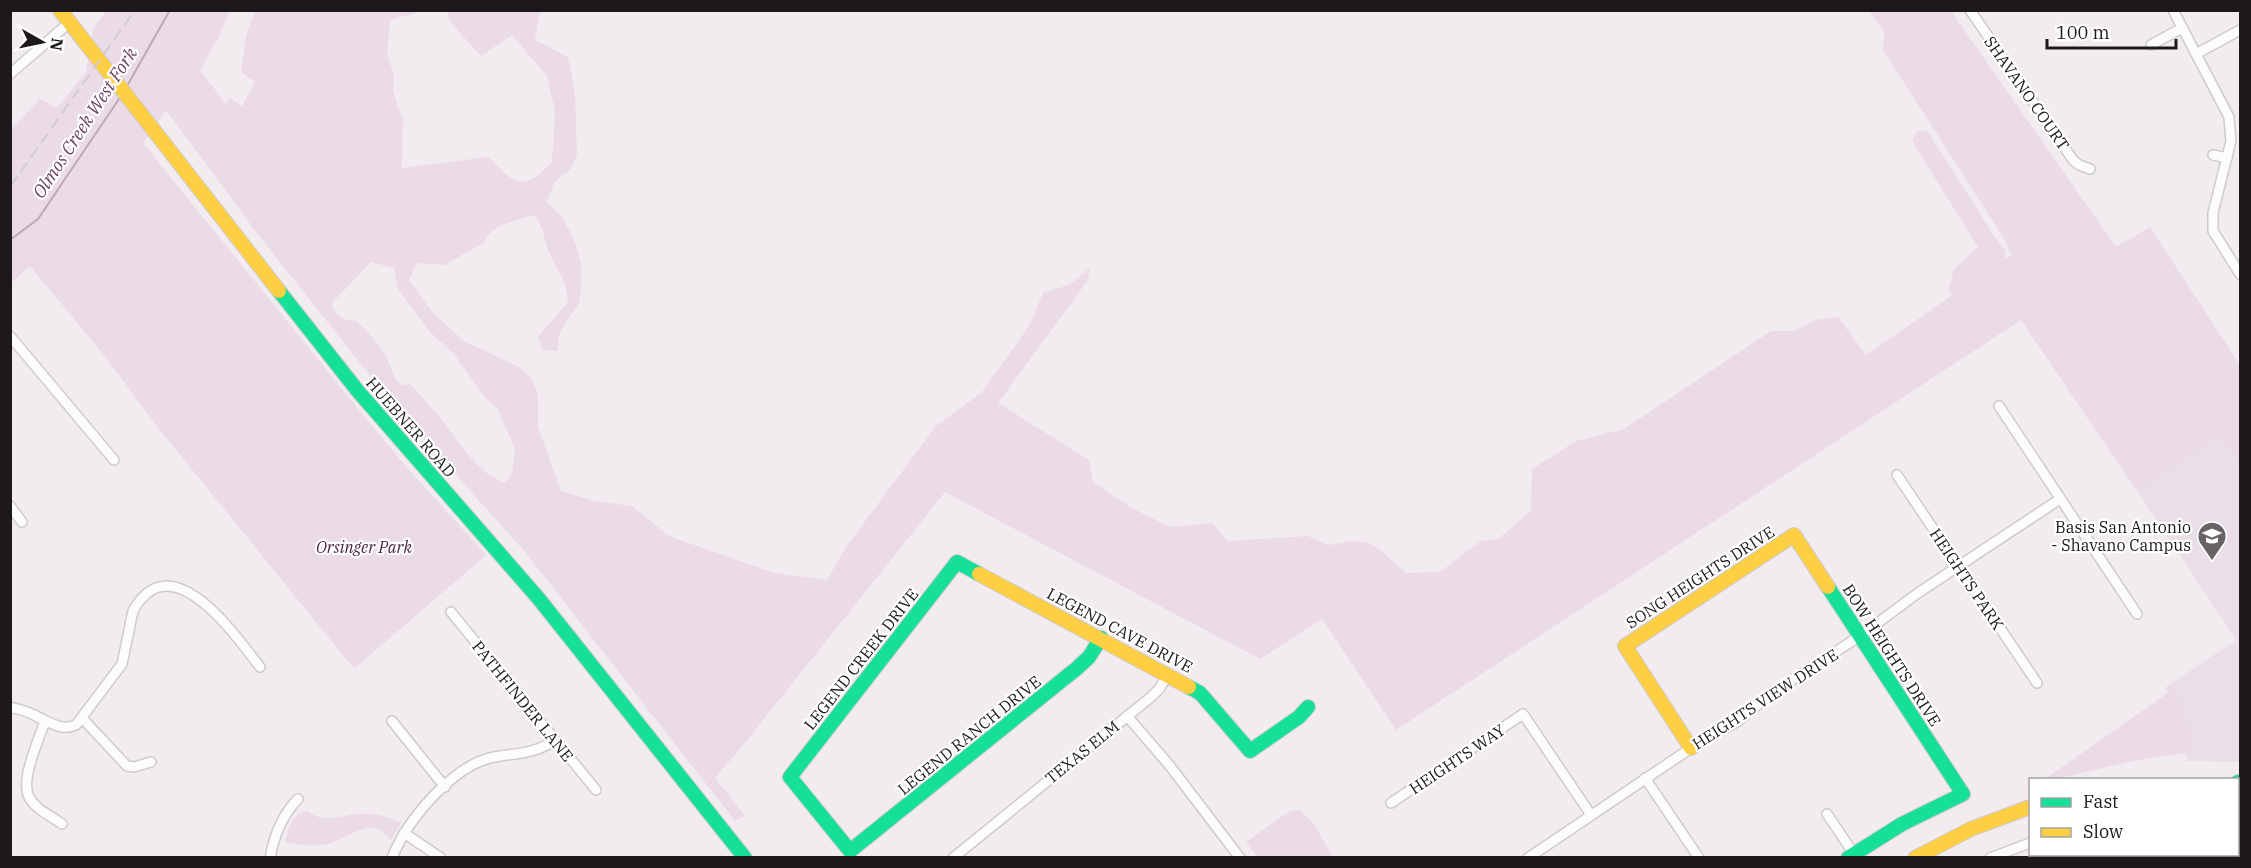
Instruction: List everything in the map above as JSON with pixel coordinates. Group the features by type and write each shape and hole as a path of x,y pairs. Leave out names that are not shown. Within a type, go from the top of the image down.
{"street":[{"name":"HUEBNER ROAD","path":"60,10 358,391 405,447 509,562 745,858"},
{"name":"SHAVANO COURT","path":"1970,10 2073,160 2090,169"},
{"path":"2173,10 2229,117 2231,129 2228,153 2213,213 2213,231 2241,274"},
{"path":"10,74 70,22"},
{"path":"2151,45 2182,28"},
{"path":"2196,54 2241,30"},
{"path":"2213,155 2241,151"},
{"path":"10,336 114,460"},
{"path":"1999,406 2138,614"},
{"name":"HEIGHTS PARK","path":"1897,475 2037,683"},
{"name":"HEIGHTS VIEW DRIVE","path":"1528,858 1706,738 1737,722 1772,693 1860,636 1959,566 2060,499"},
{"path":"10,506 22,522"},
{"name":"BOW HEIGHTS DRIVE","path":"1794,535 1963,794 1902,824 1851,856"},
{"name":"SONG HEIGHTS DRIVE","path":"1691,748 1625,646 1794,535"},
{"name":"LEGEND CAVE DRIVE","path":"957,562 1200,693 1250,751 1299,717 1308,707"},
{"name":"LEGEND CREEK DRIVE","path":"850,851 790,777 957,562"},
{"path":"10,706 34,714 56,726 76,725 122,664 133,611 144,595 153,589 180,588 199,598 239,639 260,667"},
{"name":"PATHFINDER LANE","path":"451,612 596,790"},
{"name":"LEGEND RANCH DRIVE","path":"850,851 1077,669 1089,657 1101,638"},
{"path":"1127,716 1159,689 1168,675"},
{"name":"HEIGHTS WAY","path":"1391,803 1523,714 1591,815"},
{"name":"TEXAS ELM","path":"953,858 1127,716 1170,766 1240,858"},
{"path":"82,718 127,766 134,767 150,762"},
{"path":"45,721 28,772 27,791 34,804 62,824"},
{"path":"392,721 445,787"},
{"path":"392,858 404,833 420,810 468,768 494,757 531,752 555,740"},
{"path":"1646,778 1699,858"},
{"path":"270,858 281,823 288,810 298,799"},
{"path":"1915,858 1939,844 1996,818 2029,808"},
{"path":"1827,814 1851,856"},
{"path":"404,833 441,858"},
{"path":"1990,858 2029,844"}],"shaded area":[{"name":"Basis San Antonio - Shavano Campus","path":"2220,436 2240,468 2240,762 2187,761 2166,687 2236,640 2137,491"}],"green space":[{"name":"Orsinger Park","path":"106,11 229,11 221,33 200,70 226,104 230,98 242,106 255,82 241,72 246,36 255,11 422,11 390,20 387,52 394,76 393,91 403,121 402,168 488,157 513,179 526,182 533,179 552,162 555,111 547,76 512,35 481,56 450,22 447,11 540,11 535,40 568,57 575,93 577,154 571,169 554,183 547,202 563,218 576,244 581,265 579,303 560,332 557,351 543,350 538,337 568,302 567,294 541,228 533,215 499,226 488,235 483,243 445,265 417,263 409,280 433,313 464,341 519,367 531,378 538,394 538,427 561,491 594,501 632,506 669,536 774,573 827,580 846,547 936,426 982,392 1029,326 1043,293 1069,285 1090,268 1088,280 998,403 1089,460 1093,482 1132,508 1170,527 1212,523 1228,541 1308,536 1329,545 1351,541 1369,543 1406,573 1440,572 1481,541 1498,539 1531,511 1532,469 1576,441 1624,429 1771,331 1794,331 1816,320 1838,317 1866,355 1954,294 1948,292 1954,269 1978,247 1912,141 1918,130 1928,132 2005,250 2005,259 2011,255 2005,240 1883,50 1884,32 1869,11 1951,11 2116,247 2150,227 2240,365 2240,467 2220,436 2137,491 2021,320 1396,730 1322,619 1260,659 945,492 715,778 745,816 735,821 526,553 395,407 259,236 166,110 143,143 403,463 486,555 354,669 160,430 104,355 30,266 11,283 10,130 40,99 57,108 86,72 94,27","holes":["371,262 394,268 398,289 430,332 454,354 486,399 498,409 515,449 512,474 505,483 477,465 410,384 401,385 398,382 376,341 356,321 343,319 335,312 332,303"]},
{"path":"2175,688 2196,751 2133,761 2059,778 2046,778"},
{"path":"1291,810 1300,810 1314,824 1333,857 1257,857 1246,842"},
{"path":"308,811 320,818 359,814 386,817 401,823 391,840 380,830 371,827 327,844 306,845 285,842 294,818"}],"waterway":[{"name":"Olmos Creek West Fork","path":"127,86 170,10"},
{"name":"Olmos Creek West Fork","path":"10,240 38,219 121,96"}],"railway":[{"path":"10,187 135,10"}],"traffic: fast":[{"path":"279,291 357,390 539,599 745,858"},
{"path":"979,574 957,562 790,777 850,851 1076,669 1089,657 1101,638"},
{"path":"1828,587 1963,794 1902,824 1848,858"},
{"path":"1189,687 1200,693 1250,751 1299,717 1308,707"}],"traffic: slow":[{"path":"60,10 279,291"},
{"path":"1691,748 1625,646 1794,535 1828,587"},
{"path":"979,574 1189,687"},
{"path":"1915,858 1971,829 2029,807"}],"place":[{"name":"Basis San Antonio - Shavano Campus","path":"2212,562"}]}
